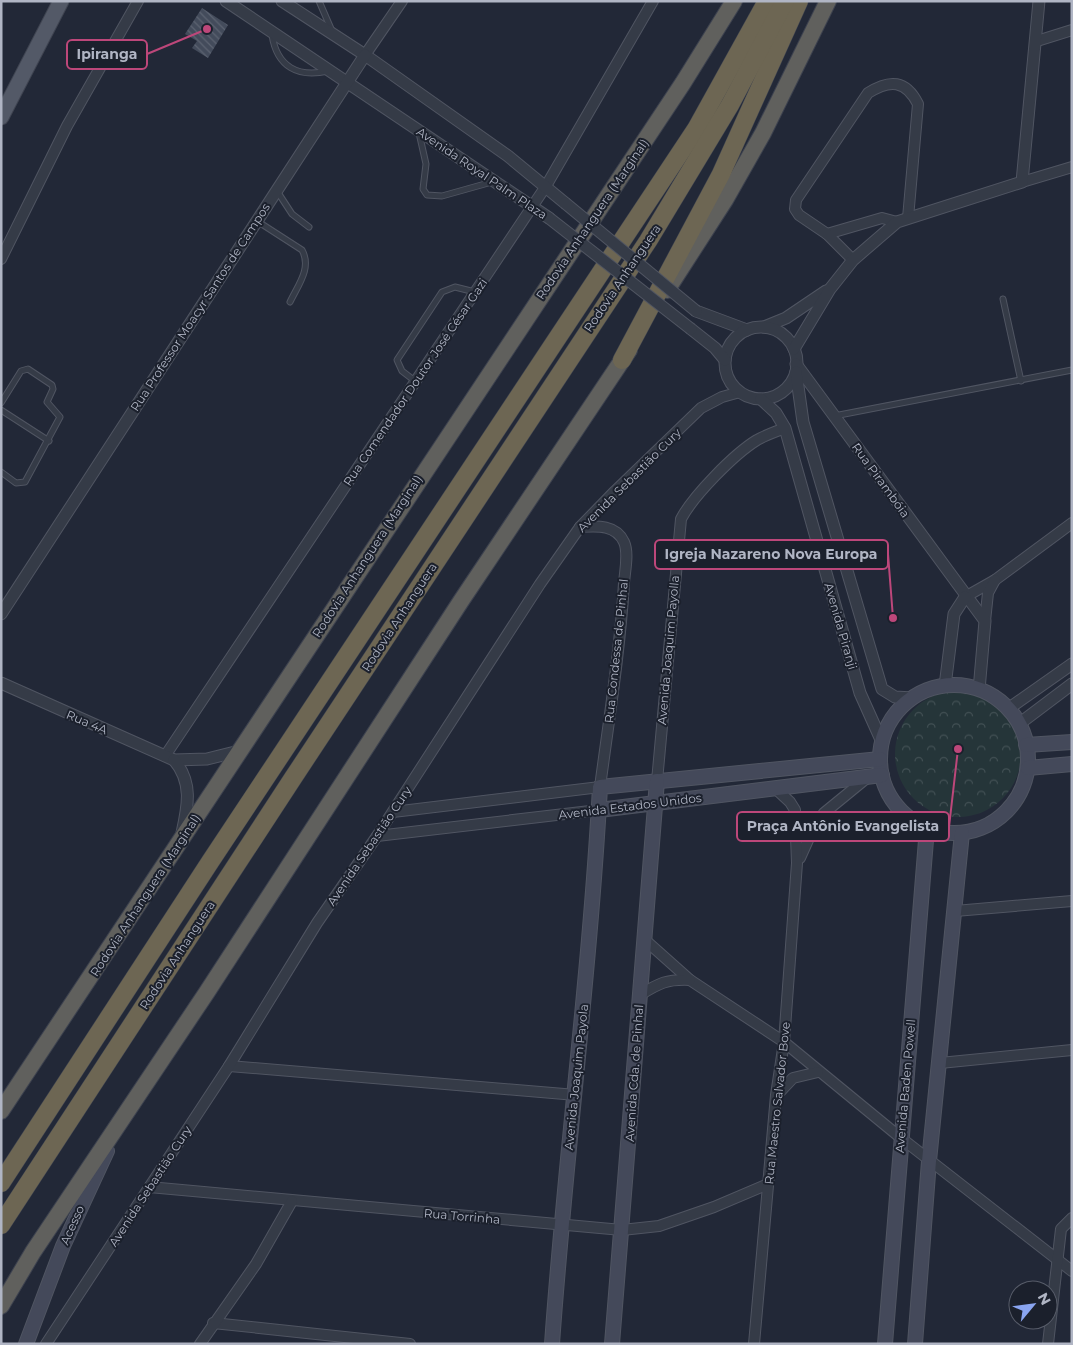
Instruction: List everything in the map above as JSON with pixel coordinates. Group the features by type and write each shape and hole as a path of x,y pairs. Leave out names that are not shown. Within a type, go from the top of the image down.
{"highway":[{"name":"Rodovia Anhanguera (Marginal)","path":"1,1111 683,83 734,1"},
{"name":"Rodovia Anhanguera","path":"1,1183 210,862 696,129 767,1"},
{"name":"Rodovia Anhanguera","path":"1,1225 298,770 648,241 730,105 785,1"},
{"path":"622,360 721,174 799,1"},
{"path":"1,1306 33,1252 461,601 622,360 730,192 776,107 828,1"}],"main road":[{"path":"1,117 61,1"},
{"path":"945,686 962,686 979,690 995,698 1008,709 1019,724 1026,745 1028,768 1020,792 1006,812 986,827 962,833 944,833 927,828 906,816 875,776 880,760 882,742 889,723 900,709 913,698 928,690 945,686"},
{"path":"1026,745 1072,742"},
{"name":"Avenida Estados Unidos","path":"600,787 880,760"},
{"path":"1028,768 1072,764"},
{"name":"Avenida Estados Unidos","path":"599,810 875,776"},
{"name":"Avenida Joaquim Payolla","path":"656,803 657,781"},
{"name":"Rua Condessa de Pinhal","path":"599,810 600,787"},
{"name":"Avenida Cda. de Pinhal","path":"612,1344 656,803"},
{"name":"Avenida Joaquim Payola","path":"552,1344 560,1225 576,1095 599,810"},
{"name":"Avenida Baden Powell","path":"885,1344 927,828"},
{"path":"915,1344 929,1161 962,833"},
{"name":"Acesso","path":"26,1344 63,1246 128,1110"}],"street":[{"path":"1,259 67,126 138,1"},
{"name":"Avenida Royal Palm Plaza","path":"226,1 549,218 691,328 715,348 725,360"},
{"name":"Avenida Royal Palm Plaza","path":"282,1 365,55 508,156 696,311 748,330"},
{"name":"Rua Professor Moacyr Santos de Campos","path":"1,614 256,220 402,1"},
{"name":"Rua Comendador Doutor José César Gazi","path":"169,758 415,381 546,186 653,1"},
{"path":"1022,182 1040,1"},
{"path":"1037,42 1072,30"},
{"path":"853,260 826,234 798,215 795,209 796,200 868,93 879,86 890,84 902,85 911,91 918,104 903,220"},
{"path":"794,350 830,289 853,260 903,220 1072,167"},
{"path":"826,234 882,218 903,220"},
{"path":"764,327 782,334 794,350 796,368 791,382 783,391 773,397 761,399 750,397 740,392 728,378 725,360 732,342 748,330 764,327 786,318 830,289"},
{"name":"Rua Pirambóia","path":"796,368 834,416 966,597"},
{"name":"Avenida Piranji","path":"796,368 803,422 882,689 895,696 913,698"},
{"name":"Avenida Sebastião Cury","path":"46,1344 229,1066 318,923 393,812 540,584 580,527 633,472 702,408 722,397 740,392"},
{"name":"Avenida Piranji","path":"761,399 776,413 785,428 860,692 882,742"},
{"name":"Avenida Joaquim Payolla","path":"657,781 681,519 688,506 741,452 755,441 785,428"},
{"path":"945,686 954,614 966,597 995,580 1072,523"},
{"name":"Rua Condessa de Pinhal","path":"580,527 595,526 616,531 623,540 626,550 623,605 600,787"},
{"path":"979,690 988,593 995,580"},
{"path":"966,597 985,621"},
{"path":"1008,709 1072,664"},
{"name":"Rua 4A","path":"1,683 169,758 207,759 239,751"},
{"path":"1019,724 1072,684"},
{"path":"169,758 182,769 188,792 181,840"},
{"name":"Rua Maestro Salvador Bove","path":"797,863 813,828 824,813 875,776"},
{"name":"Avenida Estados Unidos","path":"393,812 600,787"},
{"name":"Rua Maestro Salvador Bove","path":"754,1344 776,1096 784,1042 797,863 795,810 790,802 776,789"},
{"name":"Avenida Estados Unidos","path":"377,836 599,810"},
{"path":"955,910 1072,902"},
{"path":"644,939 690,980 784,1042 818,1072 929,1161 1072,1271"},
{"path":"640,995 660,983 672,979 690,980"},
{"path":"940,1063 1072,1050"},
{"path":"229,1066 576,1095"},
{"path":"776,1096 793,1078 818,1072"},
{"name":"Rua Torrinha","path":"149,1187 622,1230 659,1226 714,1207 768,1184"},
{"path":"200,1344 256,1264 292,1201"},
{"path":"1048,1344 1056,1259 1061,1229 1072,1218"},
{"path":"213,1323 308,1339 410,1344"}],"lane":[{"path":"319,1 332,34"},
{"path":"272,32 274,50 282,61 298,71 312,74 330,70"},
{"path":"419,130 426,164 423,188 427,195 442,196 495,181"},
{"path":"276,190 292,214 309,227"},
{"path":"256,220 302,250 305,256 307,268 290,302"},
{"path":"415,381 402,372 398,360 442,292 455,288 475,292"},
{"path":"1003,299 1021,381"},
{"path":"1,403 20,371 28,369 49,381 53,389 47,402 60,417 49,441 25,482 16,483 1,472"},
{"path":"834,416 1072,370"},
{"path":"1,410 49,441"}],"green space":[{"path":"958,691 982,696 1002,710 1016,730 1021,754 1016,778 1002,798 982,812 958,817 934,812 914,798 900,778 895,754 900,730 914,710 934,696"}],"building":[{"path":"202,8 228,25 208,58 192,48 197,41 185,34"}],"place":[{"name":"Ipiranga","path":"207,29"},
{"name":"Igreja Nazareno Nova Europa","path":"893,618"},
{"name":"Praça Antônio Evangelista","path":"958,749"}]}
